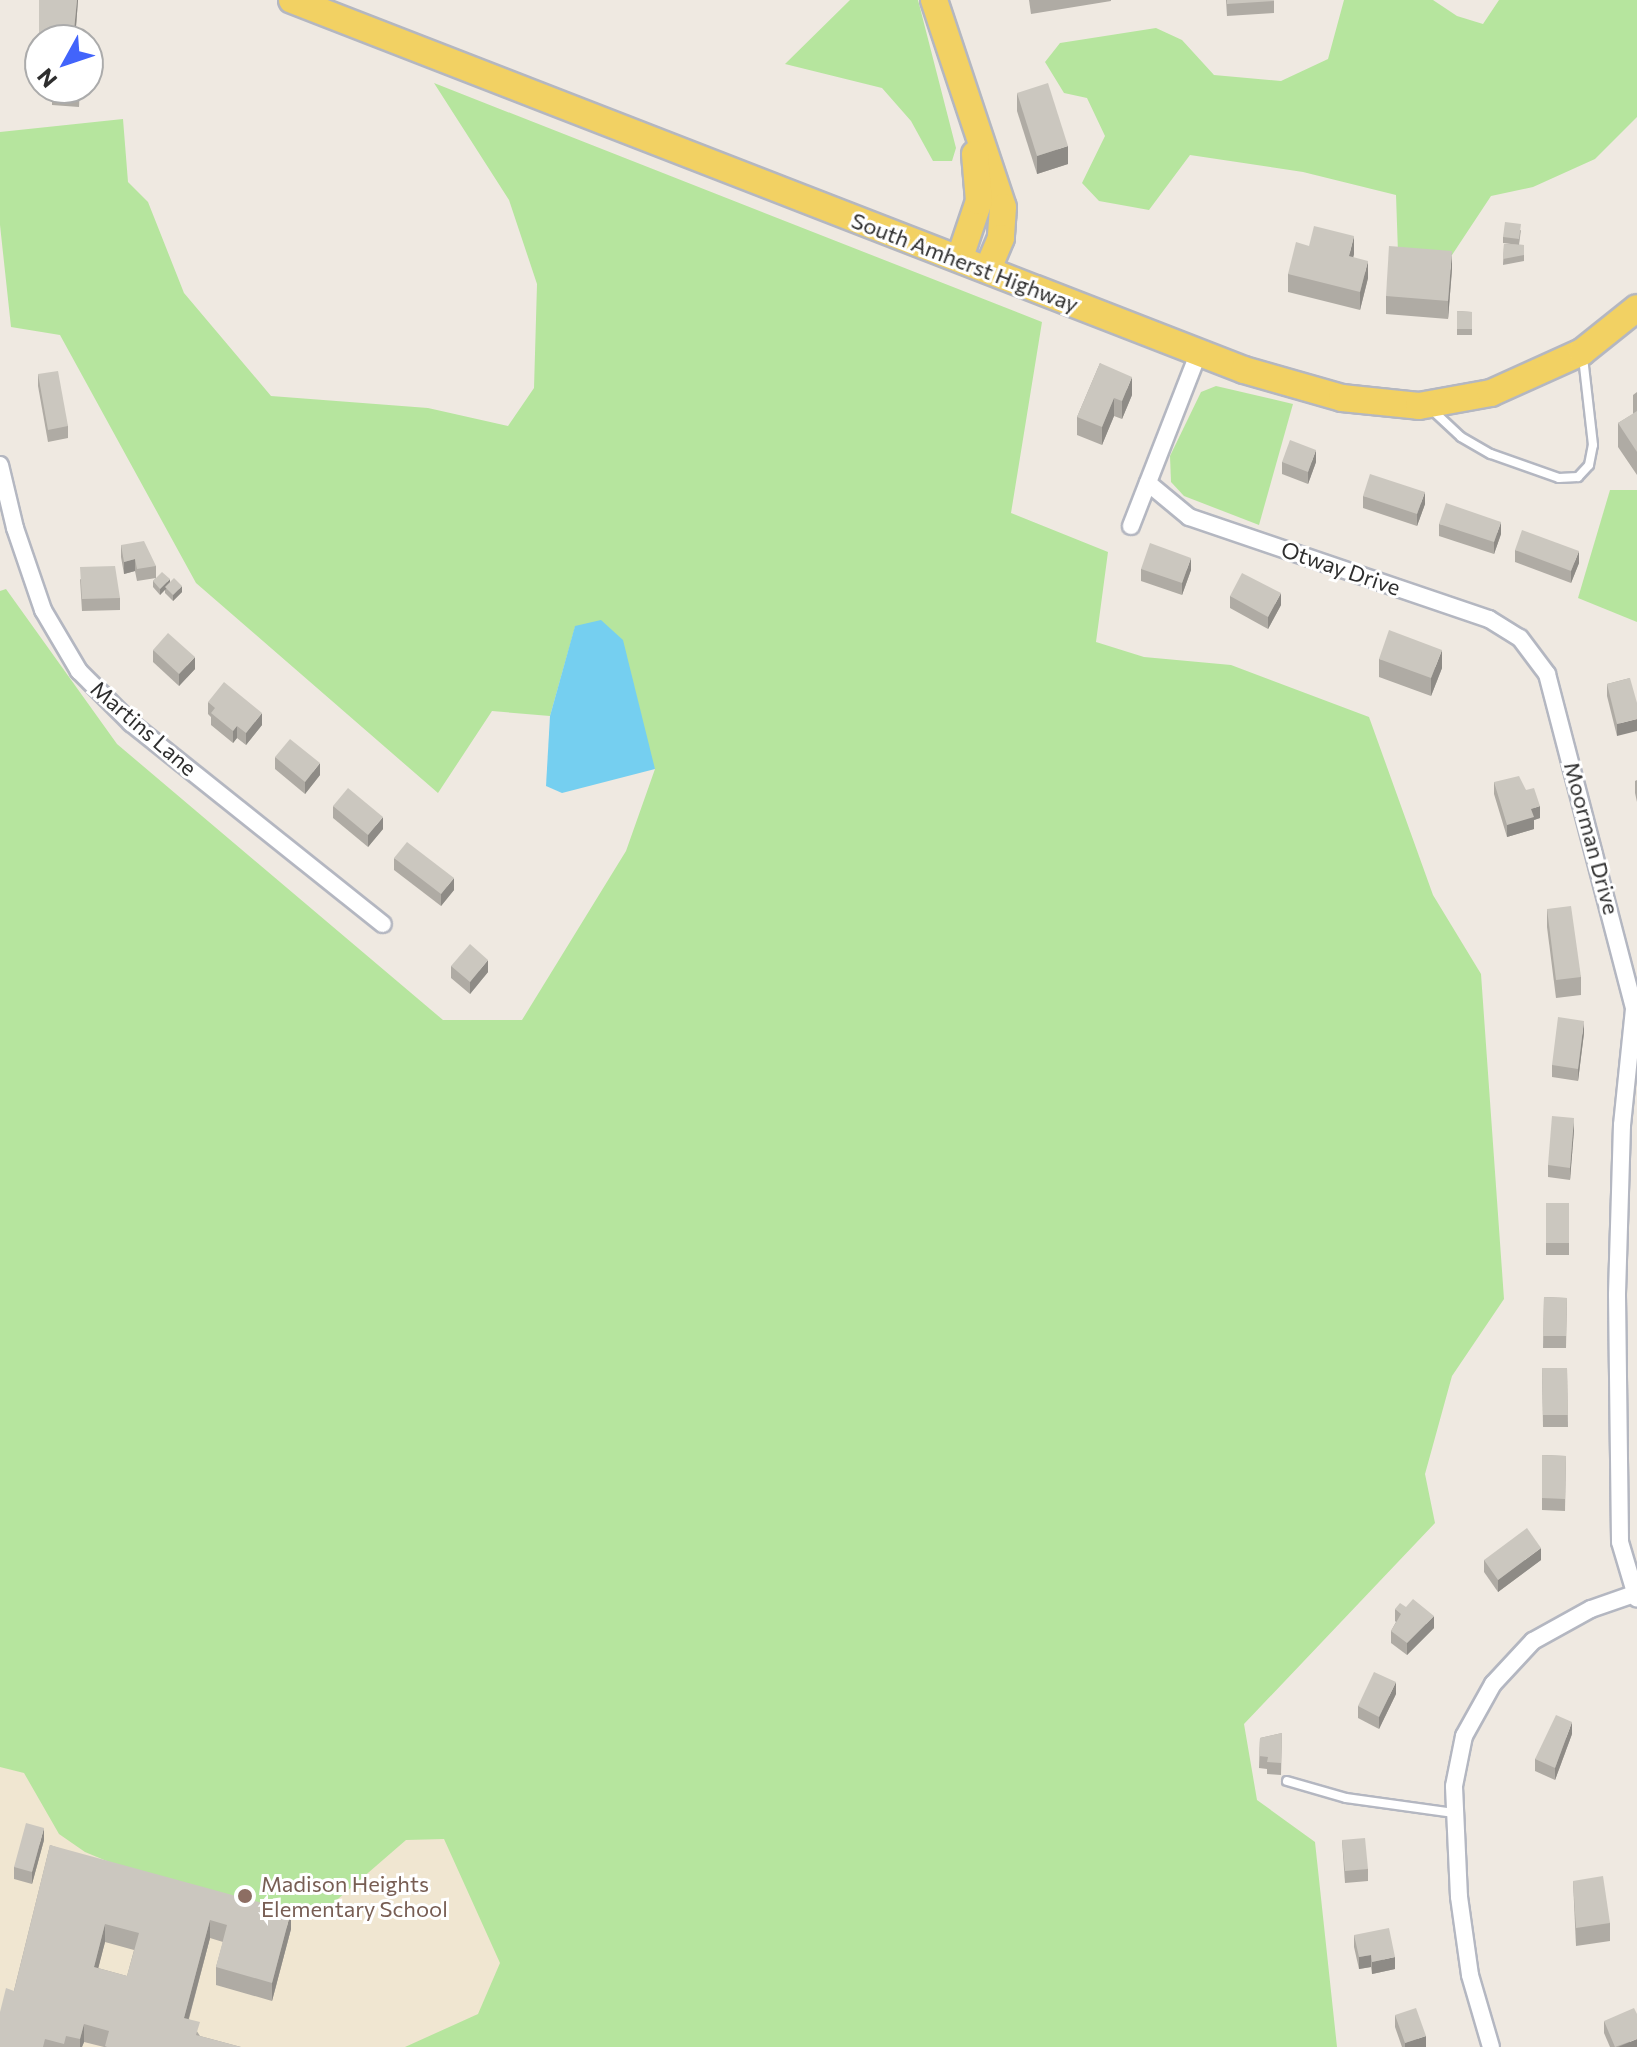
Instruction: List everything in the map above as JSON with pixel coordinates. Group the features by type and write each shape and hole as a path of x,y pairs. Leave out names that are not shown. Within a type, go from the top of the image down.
{"main road":[{"name":"South Amherst Highway","path":"292,0 1199,352 1342,398 1427,405 1491,393 1582,352 1637,308"},
{"path":"934,0 972,122 1003,207 1001,238 988,268"},
{"path":"960,257 980,193 972,122"}],"street":[{"path":"1131,526 1199,352"},
{"name":"Martins Lane","path":"0,465 15,528 43,610 79,671 131,723 383,924"},
{"name":"Otway Drive","path":"1148,483 1189,517 1489,619 1534,653"},
{"name":"Moorman Drive","path":"1534,653 1547,674 1629,980 1635,1038 1622,1125 1617,1295 1620,1542 1636,1596"},
{"path":"1491,2047 1470,1975 1454,1813 1464,1736 1512,1660 1556,1625 1636,1596"}],"lane":[{"path":"1427,405 1461,437 1491,454 1559,478 1578,477 1589,465 1593,445 1582,352"},
{"path":"1287,1781 1346,1798 1454,1813"}],"shaded area":[{"name":"Madison Heights Elementary School","path":"0,1759 450,1802 529,1989 421,2047 0,2047"}],"green space":[{"path":"850,0 918,0 956,148 952,161 933,161 911,121 882,88 785,64"},
{"path":"1344,0 1433,0 1457,16 1483,24 1499,0 1637,0 1637,117 1595,159 1533,187 1491,196 1452,255 1398,253 1396,195 1303,172 1190,155 1149,210 1099,201 1082,183 1105,136 1087,98 1064,93 1045,62 1060,43 1156,28 1182,40 1214,75 1281,81 1328,59"},
{"path":"434,83 1042,322 1011,513 1108,552 1096,642 1144,657 1231,665 1369,717 1433,895 1481,974 1504,1299 1452,1376 1425,1474 1435,1523 1244,1724 1257,1800 1315,1842 1337,2047 405,2047 478,2014 500,1963 444,1839 406,1840 316,1918 145,1877 85,1852 59,1834 24,1773 0,1767 0,591 6,589 117,744 443,1020 522,1020 626,851 655,769 575,627 550,716 492,711 438,793 196,583 60,335 11,327 0,225 0,132 123,119 128,182 148,202 184,293 271,396 428,408 508,426 534,388 537,284 509,200"},
{"path":"1216,386 1293,404 1259,525 1184,496 1171,482 1170,456 1201,392"},
{"path":"1610,490 1637,490 1637,622 1578,598"}],"water":[{"path":"601,620 623,640 655,769 562,793 546,786 550,716 575,626"}],"building":[{"path":"39,0 77,0 75,24 39,24"},
{"path":"1227,0 1274,0 1274,1 1227,4"},
{"path":"1048,83 1068,146 1037,156 1017,93"},
{"path":"1505,222 1521,224 1519,239 1503,237"},
{"path":"1314,226 1354,236 1349,256 1368,261 1360,292 1288,274 1296,242 1309,246"},
{"path":"1504,244 1524,245 1524,255 1503,259"},
{"path":"1389,246 1452,251 1448,301 1386,296"},
{"path":"1457,311 1472,312 1472,329 1457,329"},
{"path":"1100,363 1132,377 1122,401 1114,398 1102,427 1077,417"},
{"path":"58,371 68,426 48,430 38,374"},
{"path":"1637,411 1637,452 1618,423"},
{"path":"1290,440 1316,450 1308,472 1282,462"},
{"path":"1370,474 1425,492 1417,514 1363,496"},
{"path":"1446,503 1501,522 1494,542 1439,524"},
{"path":"1522,530 1579,551 1571,571 1515,550"},
{"path":"144,541 156,566 137,569 135,559 124,562 121,545"},
{"path":"1150,543 1191,558 1182,583 1141,569"},
{"path":"115,566 120,598 82,599 80,567"},
{"path":"162,572 170,579 160,589 153,581"},
{"path":"1242,573 1281,593 1268,617 1230,596"},
{"path":"174,578 182,586 173,595 165,587"},
{"path":"1389,630 1442,650 1431,678 1379,659"},
{"path":"168,633 195,657 179,674 153,650"},
{"path":"1630,678 1637,703 1637,719 1617,724 1607,684"},
{"path":"224,682 262,713 246,733 237,726 233,731 211,713 215,708 208,702"},
{"path":"290,739 320,763 305,782 275,757"},
{"path":"1519,776 1526,790 1534,788 1540,806 1531,809 1534,817 1507,825 1494,782"},
{"path":"348,788 383,817 368,835 333,806"},
{"path":"407,842 454,878 441,894 394,858"},
{"path":"1571,906 1581,977 1556,980 1547,909"},
{"path":"470,944 488,960 470,982 451,966"},
{"path":"1558,1017 1584,1021 1578,1069 1552,1065"},
{"path":"1552,1116 1574,1118 1570,1168 1548,1165"},
{"path":"1546,1203 1569,1203 1569,1243 1546,1243"},
{"path":"1544,1297 1567,1298 1566,1336 1543,1336"},
{"path":"1542,1368 1567,1368 1568,1415 1543,1415"},
{"path":"1542,1455 1566,1456 1565,1499 1542,1498"},
{"path":"1527,1528 1541,1548 1498,1580 1484,1560"},
{"path":"1413,1599 1434,1616 1407,1643 1391,1631 1401,1614 1395,1609 1400,1603 1406,1607"},
{"path":"1374,1672 1396,1682 1379,1717 1358,1706"},
{"path":"1556,1715 1572,1722 1555,1768 1535,1759"},
{"path":"1282,1733 1281,1763 1267,1762 1268,1757 1259,1756 1260,1738"},
{"path":"26,1823 44,1828 32,1872 14,1867"},
{"path":"1365,1838 1368,1869 1345,1871 1342,1840"},
{"path":"50,1845 291,1911 272,1983 216,1967 227,1925 210,1920 184,2018 200,2022 196,2035 241,2047 107,2047 109,2031 84,2024 80,2039 66,2036 64,2044 45,2039 43,2047 0,2047 0,2012 6,1988 14,1991","holes":["105,1924 139,1933 127,1976 94,1967"]},
{"path":"1603,1876 1610,1923 1576,1928 1573,1881"},
{"path":"1389,1928 1395,1957 1372,1962 1371,1955 1359,1957 1354,1935"},
{"path":"1416,2008 1426,2036 1405,2043 1395,2015"},
{"path":"1634,2008 1637,2014 1637,2039 1615,2047 1604,2021"}],"place":[{"name":"Madison Heights Elementary School","path":"245,1896"}]}
